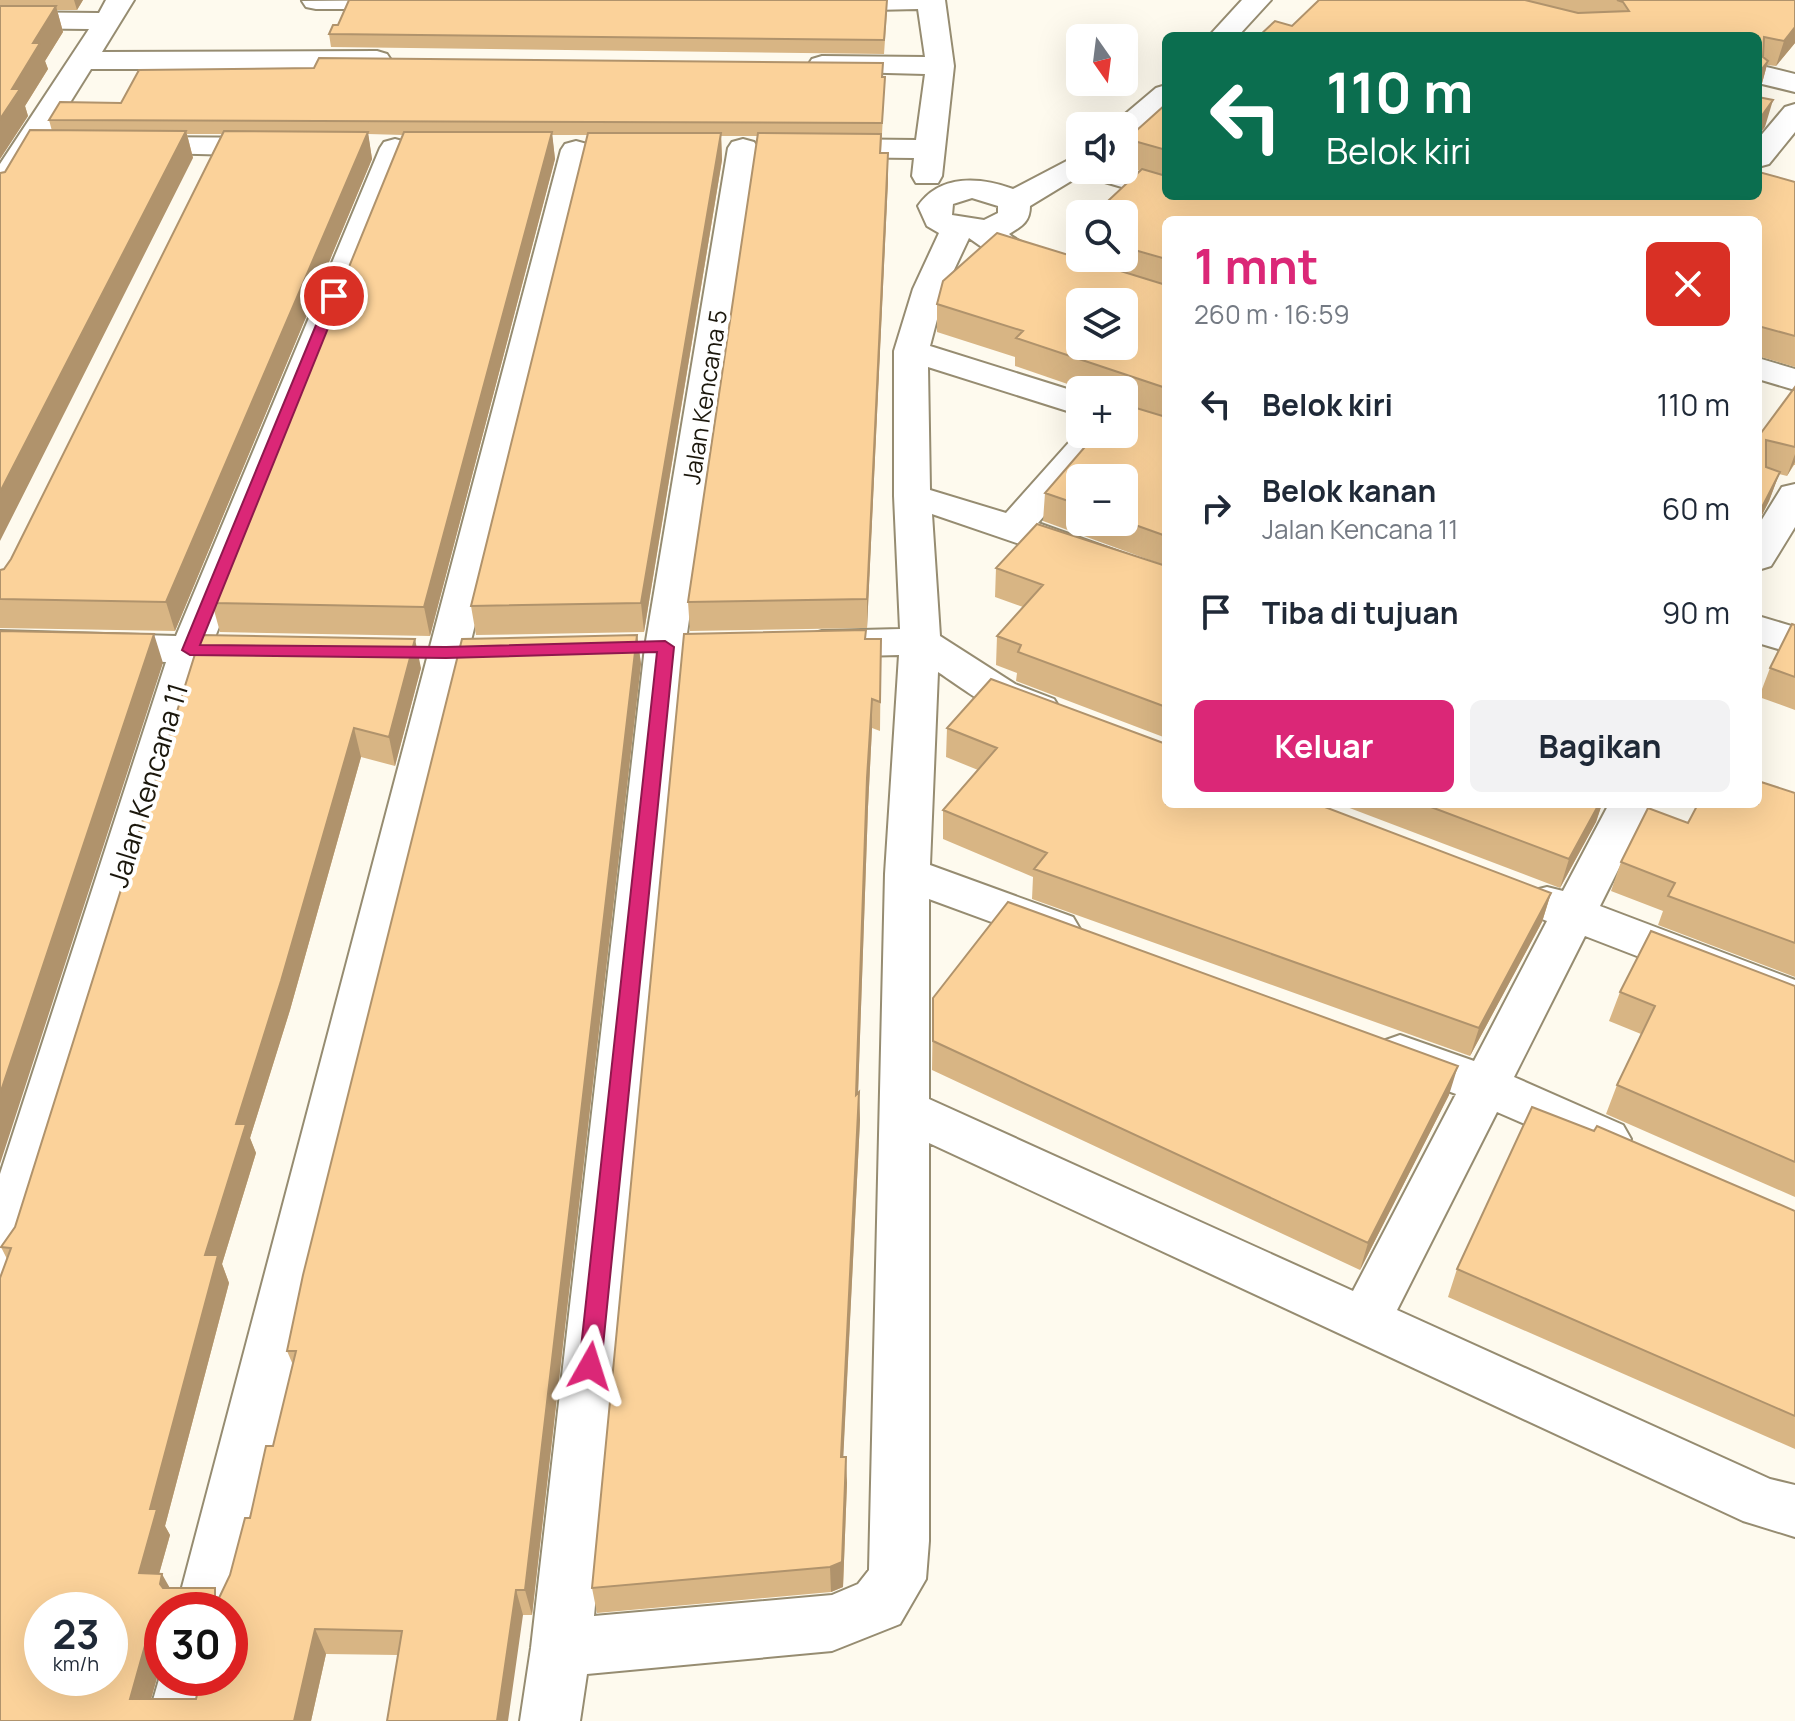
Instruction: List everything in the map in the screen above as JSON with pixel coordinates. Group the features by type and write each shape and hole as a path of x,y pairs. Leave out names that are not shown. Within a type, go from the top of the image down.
{"street":[{"path":"795,3 931,0 940,66 926,180 947,194"},
{"path":"1228,30 1257,0"},
{"path":"0,39 102,30 305,24 444,1"},
{"path":"0,20 102,30"},
{"path":"305,24 399,60"},
{"path":"0,190 39,145 102,30"},
{"path":"1228,30 1261,32"},
{"path":"796,64 940,66"},
{"path":"1762,75 1795,83"},
{"path":"1138,117 1162,97"},
{"path":"1762,153 1795,113"},
{"path":"98,146 210,161 306,148"},
{"name":"Jalan Kencana 11","path":"0,1254 190,650 395,148"},
{"name":"Jalan Kencana 5","path":"550,1721 561,1648 666,647 755,148 930,149"},
{"path":"209,1592 430,652 576,150"},
{"path":"1014,202 1066,175"},
{"path":"1138,183 1162,190"},
{"path":"1014,202 985,189 947,194 934,206 934,212 938,219 971,230 1019,257 1078,275"},
{"path":"971,230 997,228 1014,217 1014,202"},
{"path":"561,1648 832,1623 879,1604 897,1579 907,874 920,642 912,496 911,351 929,289 971,230"},
{"path":"911,351 1066,400"},
{"path":"1762,369 1795,380"},
{"path":"1014,527 1084,448"},
{"path":"1762,483 1795,494 1762,551"},
{"path":"912,496 1014,527 1162,581"},
{"path":"1762,630 1795,641"},
{"path":"792,644 920,642 1001,694 1070,721"},
{"path":"0,644 286,651"},
{"path":"430,652 493,651"},
{"path":"1365,1320 1628,808"},
{"path":"907,874 1100,944"},
{"path":"1503,886 1795,999"},
{"path":"1366,1042 1485,1085 1640,1154"},
{"path":"905,1110 1763,1503 1795,1511"},
{"path":"177,1721 183,1696"}],"building":[{"path":"349,0 887,0 884,40 329,34 333,25 338,25"},
{"path":"1319,0 1525,0 1578,13 1629,11 1623,2 1617,0 1795,0 1795,27 1784,41 1764,37 1763,57 1768,61 1762,69 1762,32 1263,32 1275,21 1292,26"},
{"path":"0,6 56,6 33,43 40,43 12,89 20,89 0,119"},
{"path":"319,58 883,63 882,123 49,120 60,102 121,103 139,70 314,68"},
{"path":"1762,98 1773,100 1762,115"},
{"path":"1162,108 1162,149 1138,142 1138,129"},
{"path":"30,130 186,131 0,492 0,173 5,172"},
{"path":"224,131 368,132 166,602 0,599 0,570 11,559"},
{"path":"404,132 552,132 424,607 212,603"},
{"path":"588,133 721,133 641,603 471,606"},
{"path":"758,133 881,134 880,153 888,153 867,599 688,602"},
{"path":"1142,169 1162,175 1162,200 1762,200 1762,173 1795,182 1795,336 1762,327 1762,216 1162,216 1162,258 1138,251 1138,200 1109,200 1126,184 1138,184 1138,173"},
{"path":"997,233 1066,254 1066,272 1124,272 1162,284 1162,387 1138,379 1138,376 1082,360 1138,360 1138,288 1066,288 1066,355 1016,338 1023,331 937,304 943,281"},
{"path":"1795,387 1795,447 1766,440 1766,467 1780,472 1762,507 1762,432"},
{"path":"1138,409 1162,416 1162,535 1138,526 1138,464 1070,464 1084,448 1138,448"},
{"path":"1066,469 1066,500 1045,493"},
{"path":"1037,524 1066,536 1162,565 1162,706 1018,652 1021,645 997,636 1043,585 996,568"},
{"path":"1792,624 1795,625 1795,677 1770,668"},
{"path":"866,630 865,639 881,639 880,702 872,699 867,778 856,1095 859,1092 841,1457 846,1457 842,1562 830,1567 592,1588 684,634"},
{"path":"0,631 154,634 0,1094"},
{"path":"201,635 415,639 389,737 354,728 236,1124 246,1124 205,1255 218,1255 150,1509 157,1509 139,1573 162,1574 160,1584 163,1588 215,1588 215,1592 144,1592 144,1649 130,1699 248,1696 248,1592 222,1592 230,1575 245,1518 250,1518 266,1446 273,1446 296,1351 287,1351 303,1275 462,639 637,635 525,1590 516,1590 497,1721 387,1721 402,1631 315,1629 294,1721 0,1721 0,1278 11,1248 1,1247 15,1227"},
{"path":"991,679 1162,743 1162,808 1328,808 1551,893 1479,1028 1034,869 1047,853 943,810 997,748 947,728"},
{"path":"1762,782 1795,793 1795,943 1668,896 1675,883 1621,862 1648,808 1688,823 1696,808 1762,808"},
{"path":"1434,808 1597,808 1569,859"},
{"path":"1008,902 1458,1066 1368,1243 933,1041 933,998"},
{"path":"1651,931 1795,986 1795,1162 1617,1085 1655,1006 1620,992"},
{"path":"1532,1107 1594,1131 1597,1126 1795,1211 1795,1416 1457,1269"}],"route":[{"path":"334,296 190,650 446,652 665,647 590,1366"}]}
